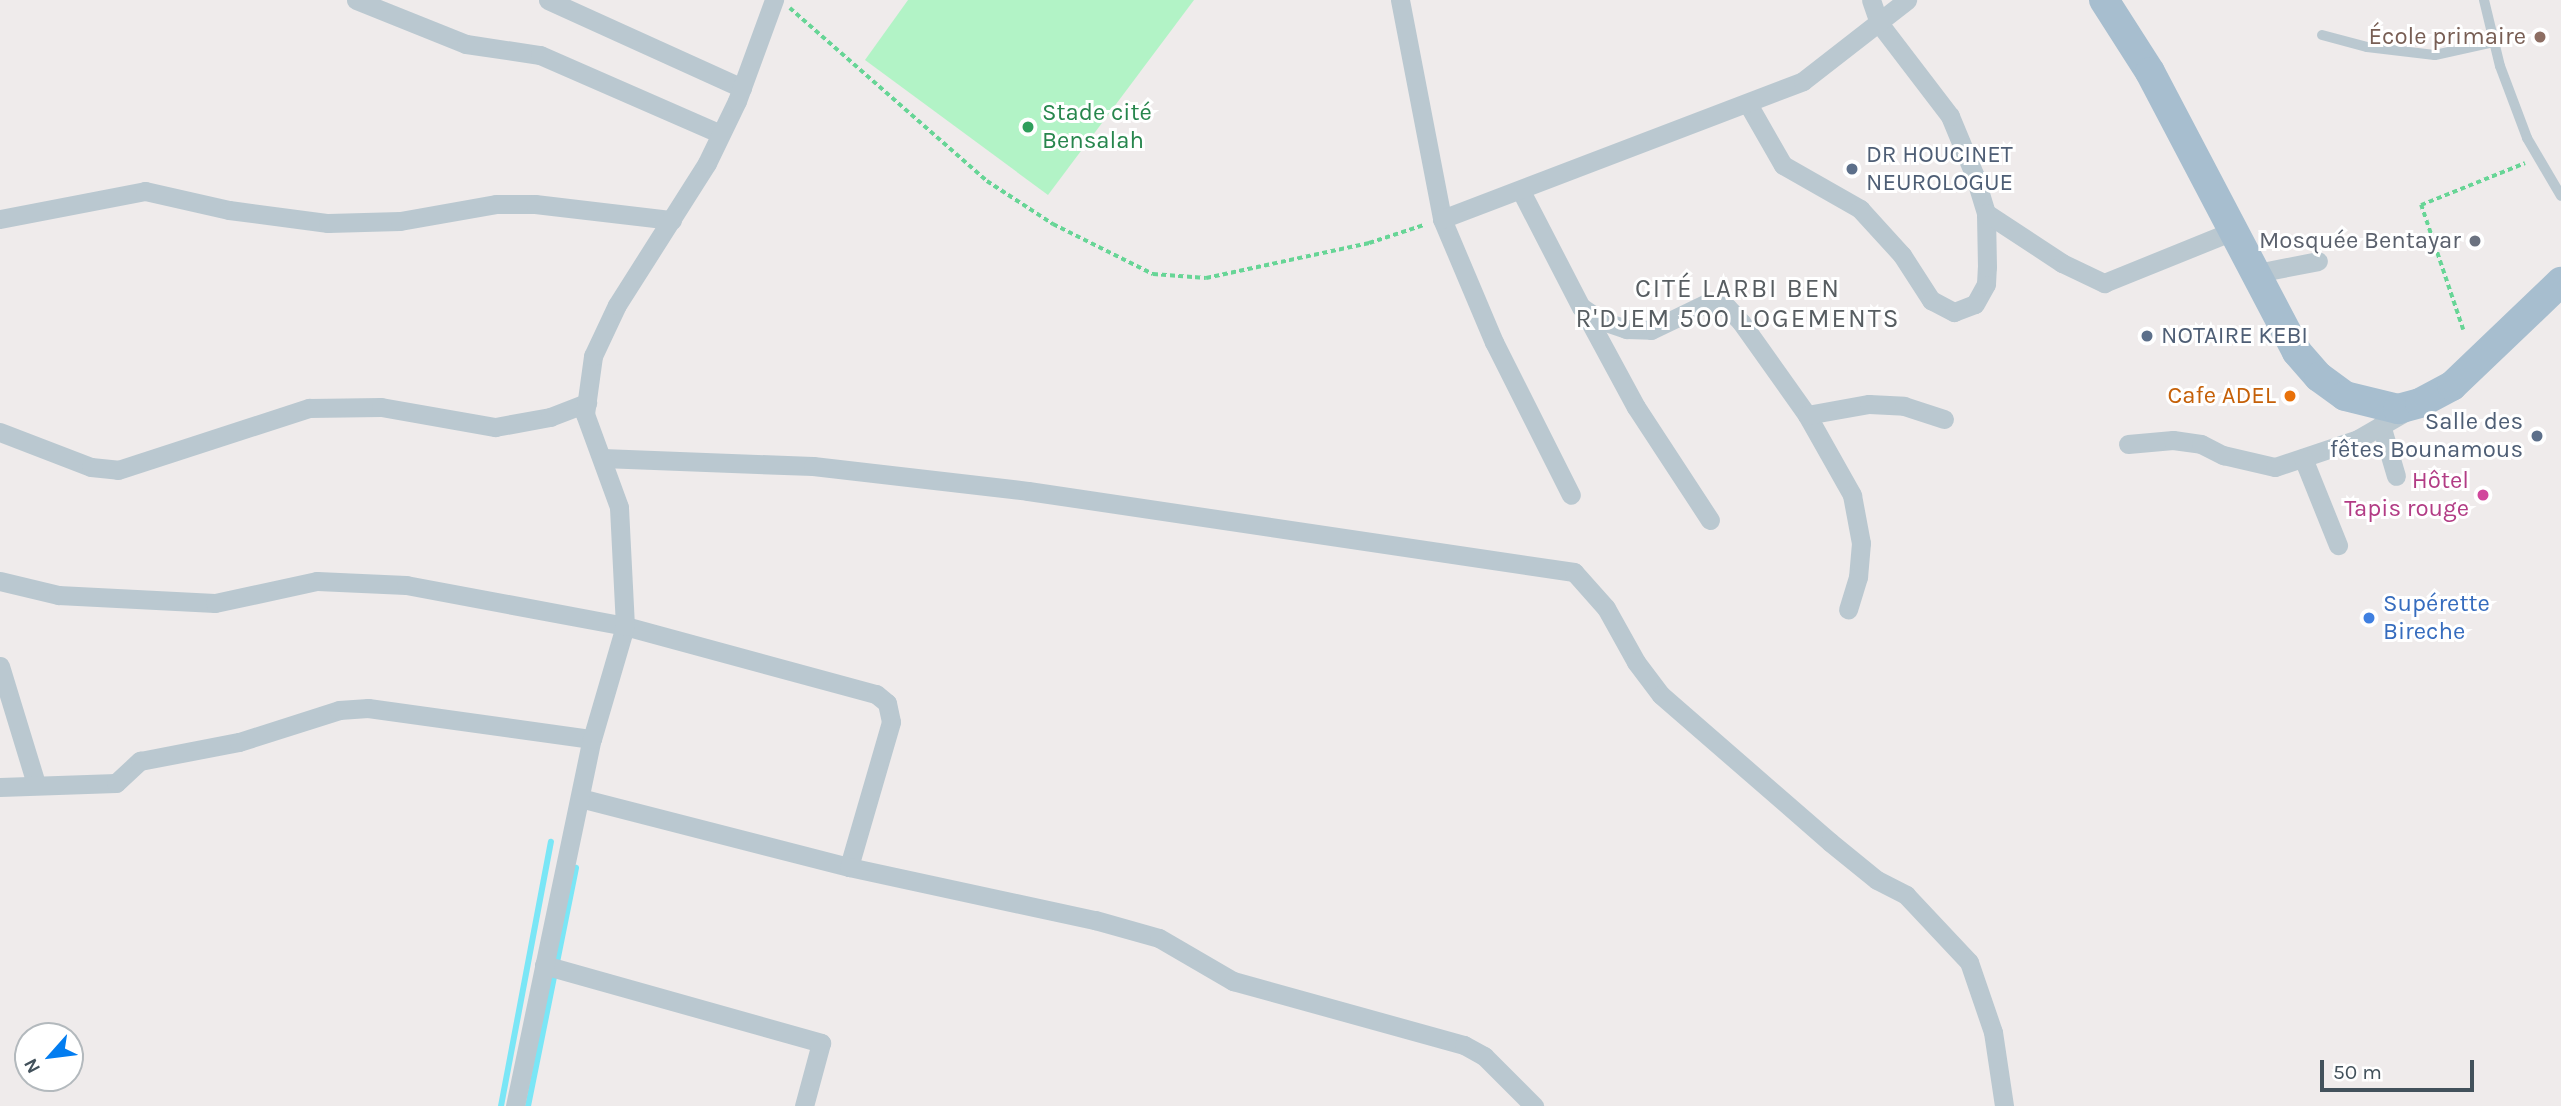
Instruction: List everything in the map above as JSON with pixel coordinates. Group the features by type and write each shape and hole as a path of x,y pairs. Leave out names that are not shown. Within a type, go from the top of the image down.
{"main road":[{"path":"2104,0 2150,72 2297,352 2319,377 2345,396 2371,406 2398,409 2420,403 2452,386 2561,282"}],"street":[{"path":"356,0 466,44 540,55 722,134"},
{"path":"548,0 742,88"},
{"path":"515,1106 592,739 625,626 619,507 602,458 587,428 587,402 600,333 672,220 722,134 774,0"},
{"path":"1400,0 1442,219 1494,342 1571,495"},
{"path":"1748,104 1783,165 1860,209 1902,255 1930,300 1942,309 1965,310 1982,296 1987,267 1986,214 1950,116 1879,23 1871,0"},
{"path":"1442,219 1521,191 1577,164 1748,104 1803,81 1907,0"},
{"path":"0,219 145,191 229,210 328,223 400,221 465,207 522,204 672,220"},
{"path":"1521,191 1636,407 1710,520"},
{"path":"1986,214 2062,263 2104,283 2233,231"},
{"path":"2257,273 2318,261"},
{"path":"1581,307 1626,329 1651,330 1707,303 1727,307 1807,415 1841,471 1858,523 1858,577 1848,610"},
{"path":"0,432 91,467 118,470 309,408 381,407 495,427 550,417 587,402"},
{"path":"2128,444 2173,440 2201,444 2223,455 2275,467 2381,425 2420,403"},
{"path":"1807,415 1869,404 1904,406 1944,419"},
{"path":"2381,425 2396,476"},
{"path":"602,458 813,466 1028,491 1574,572 1595,593 1636,662 1661,695 1830,842 1877,880 1906,895 1969,962 1993,1032 2004,1106"},
{"path":"2303,458 2338,545"},
{"path":"0,581 58,595 215,603 317,581 406,585 625,626 876,694 887,703 891,722 849,867"},
{"path":"0,666 36,784"},
{"path":"0,787 116,783 140,761 239,742 339,710 368,708 592,739"},
{"path":"580,798 849,867 1095,920 1159,938 1233,981 1464,1045 1484,1056 1534,1106"},
{"path":"544,965 821,1043 804,1106"}],"lane":[{"path":"2484,0 2494,42 2537,159 2561,196"},
{"path":"2322,35 2367,47 2434,55 2494,42"}],"path":[{"path":"780,0 988,181 1053,224 1153,274 1206,278 1369,243 1442,219"},
{"path":"2463,330 2421,205 2537,159"}],"green space":[{"name":"Stade cité Bensalah","path":"908,0 1194,0 1048,195 865,60"}],"waterway":[{"path":"501,1106 551,842"},
{"path":"528,1106 576,868"}],"place":[{"name":"École primaire","path":"2540,37"},
{"name":"Stade cité Bensalah","path":"1028,127"},
{"name":"DR HOUCINET NEUROLOGUE","path":"1852,169"},
{"name":"Mosquée Bentayar","path":"2475,241"},
{"name":"NOTAIRE KEBI","path":"2147,336"},
{"name":"Cafe ADEL","path":"2290,396"},
{"name":"Salle des fêtes Bounamous","path":"2537,436"},
{"name":"Hôtel Tapis rouge","path":"2483,495"},
{"name":"Supérette Bireche","path":"2369,618"}],"district":[{"name":"CITÉ LARBI BEN R'DJEM 500 LOGEMENTS","path":"1738,304"}]}
